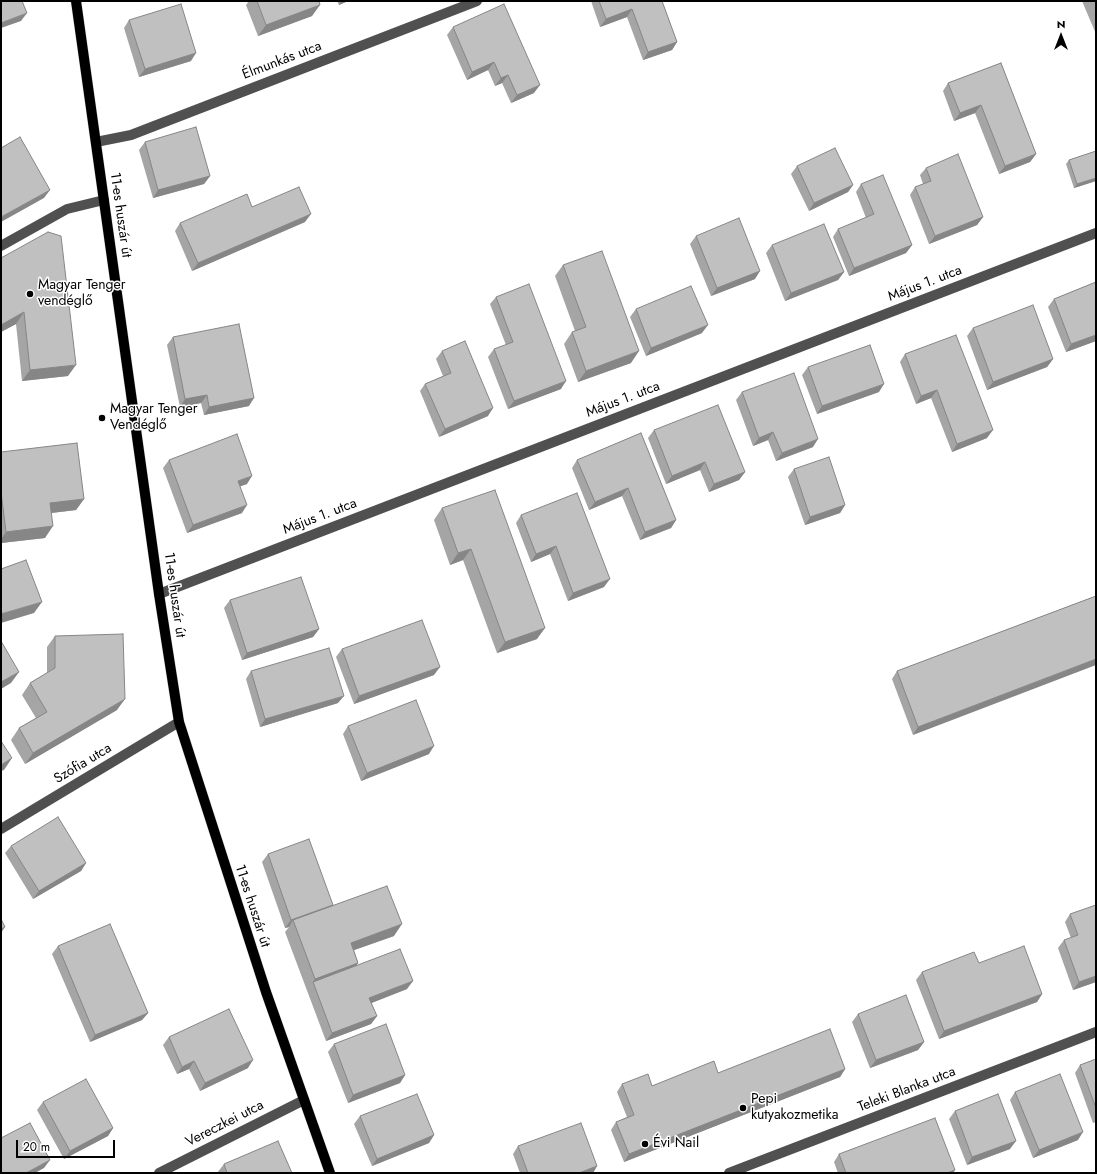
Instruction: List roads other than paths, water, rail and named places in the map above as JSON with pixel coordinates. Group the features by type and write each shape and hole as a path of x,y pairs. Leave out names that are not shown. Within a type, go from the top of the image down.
{"main road":[{"name":"11-es huszár út","path":"76,1 159,594 179,722 261,978 330,1173"}],"street":[{"name":"Élmunkás utca","path":"96,142 131,135 477,1"},
{"path":"1,246 67,209 104,200"},
{"name":"Május 1. utca","path":"159,594 1096,233"},
{"name":"Szófia utca","path":"1,829 179,722"},
{"name":"Teleki Blanka utca","path":"729,1173 1096,1032"},
{"name":"Vereczkei utca","path":"159,1173 304,1100"}],"place":[{"name":"Magyar Tenger vendéglő","path":"30,294"},
{"name":"Magyar Tenger Vendéglő","path":"102,418"},
{"name":"Pepi kutyakozmetika","path":"743,1108"},
{"name":"Évi Nail","path":"645,1144"}]}
